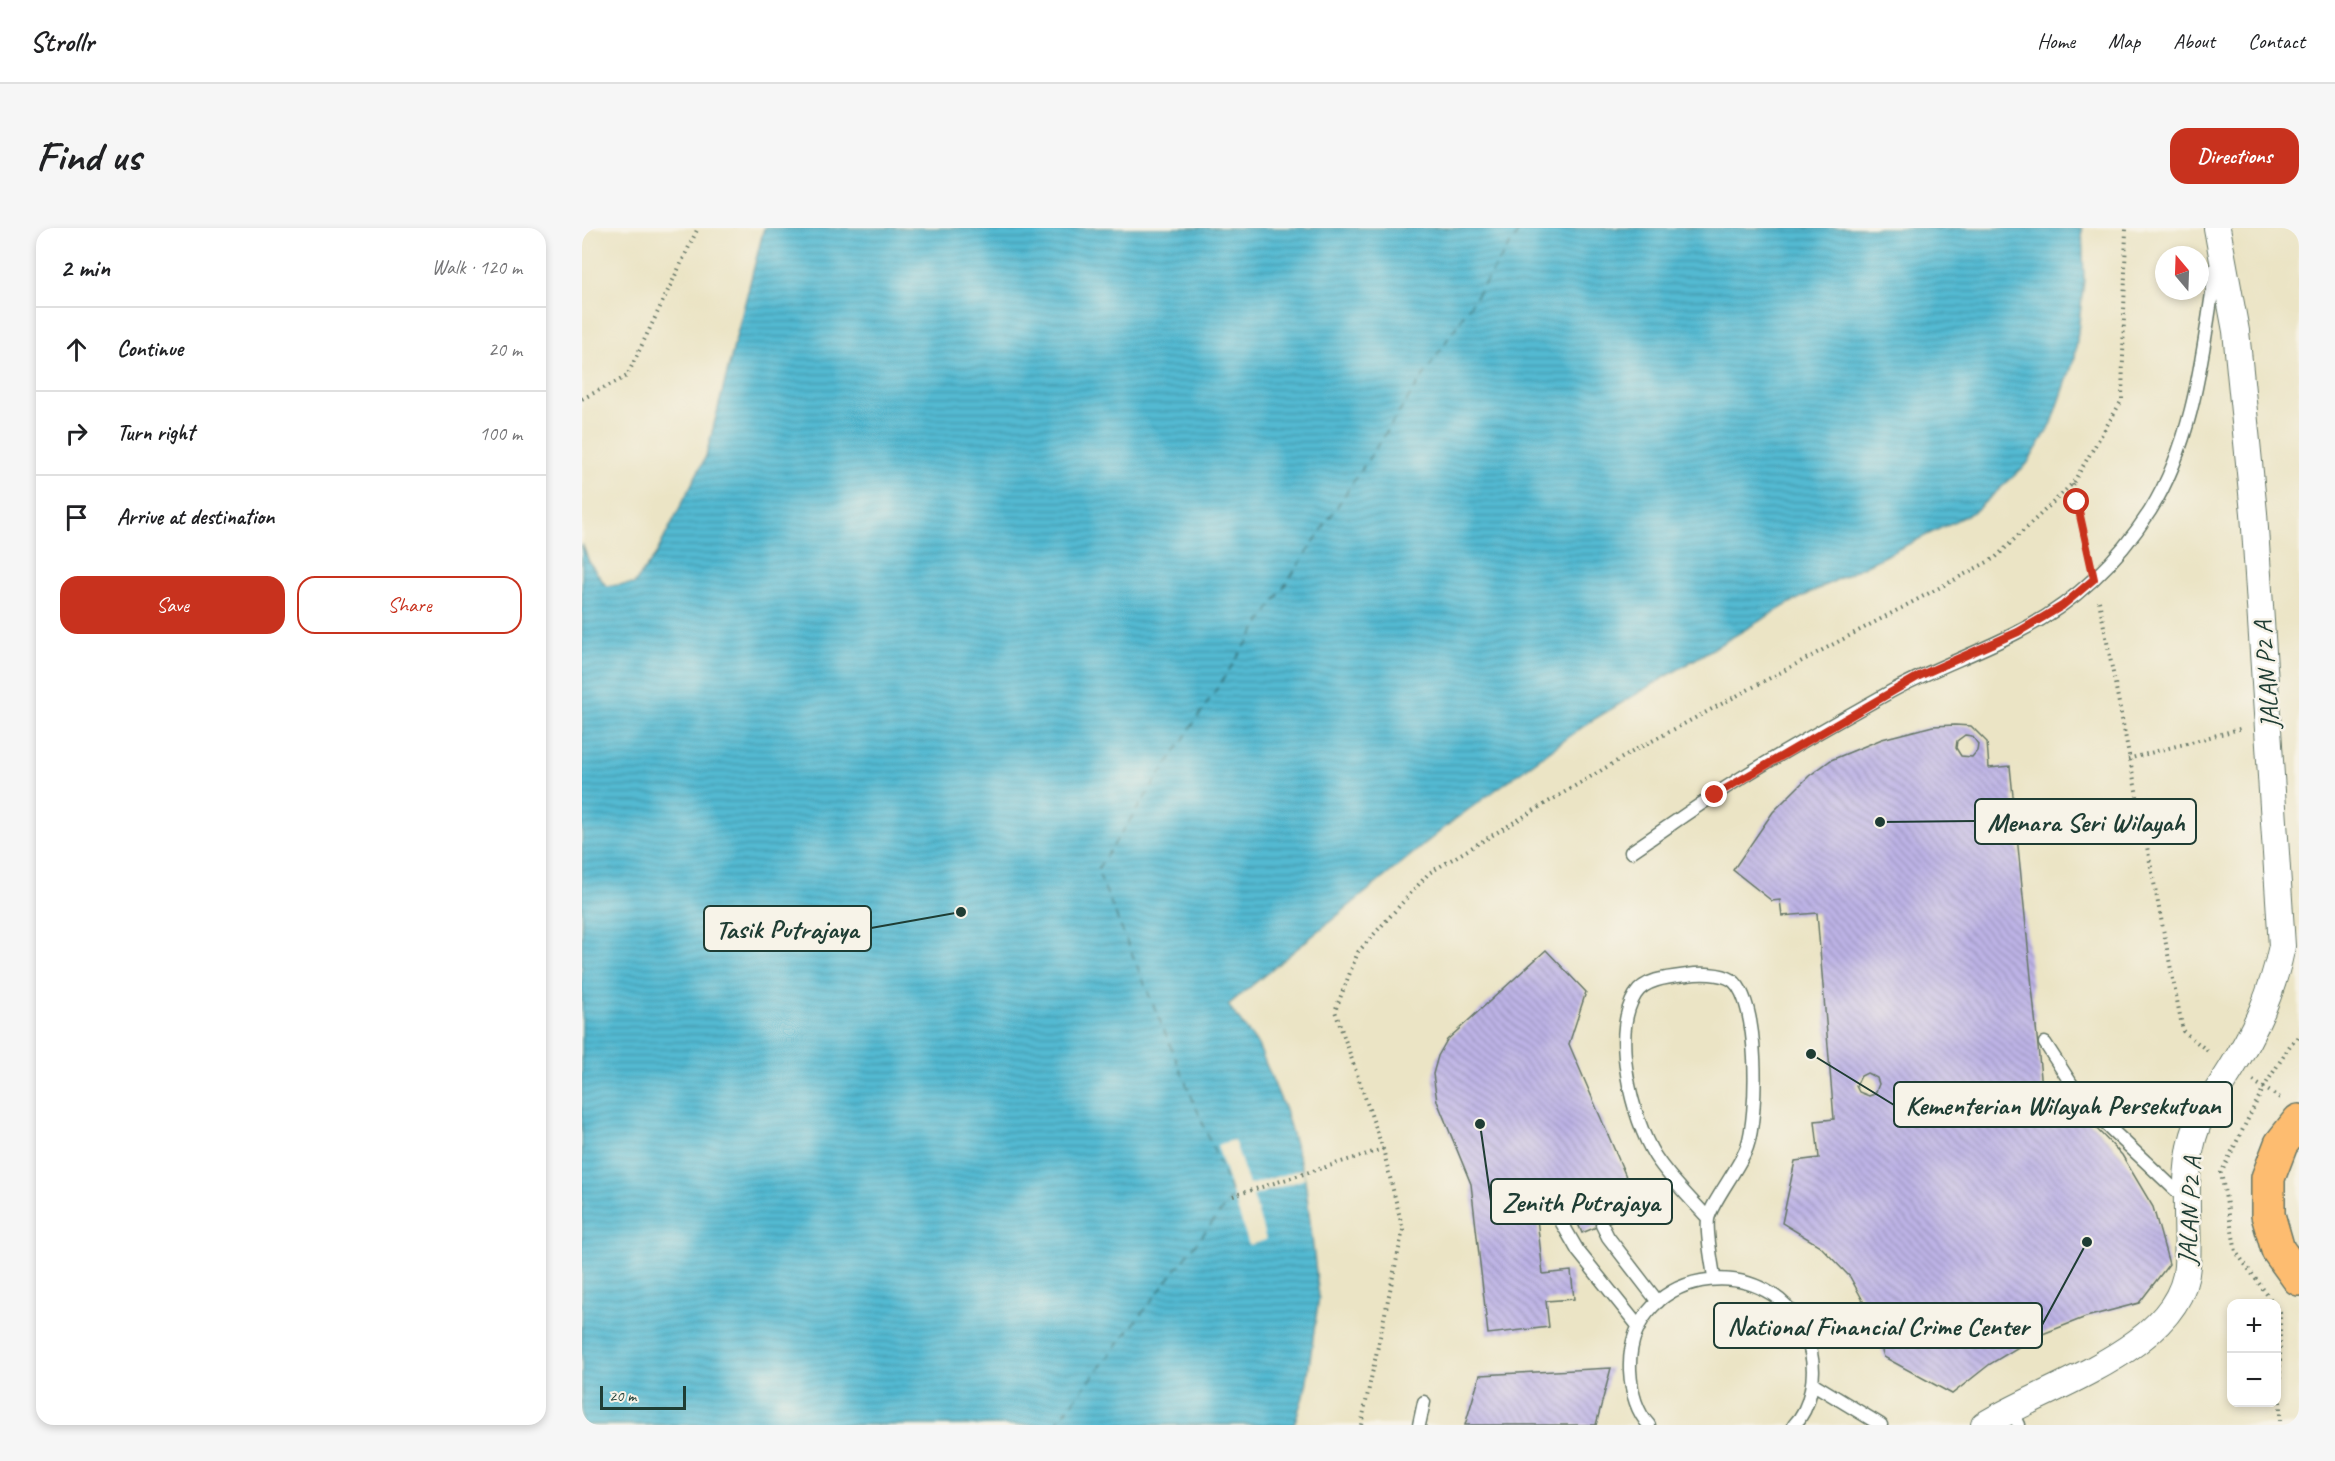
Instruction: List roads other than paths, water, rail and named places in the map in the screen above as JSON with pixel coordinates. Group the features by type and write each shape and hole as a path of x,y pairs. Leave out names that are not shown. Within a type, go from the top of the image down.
{"main road":[{"path":"2290,1110 2281,1144 2268,1178 2268,1215 2278,1251 2299,1279"}],"street":[{"name":"JALAN P2 A","path":"1984,1425 2015,1417 2126,1351 2155,1326 2179,1300 2187,1267 2186,1200 2189,1159 2196,1131 2271,994 2282,946 2270,720 2254,513 2236,331 2218,236"}],"lane":[{"path":"1631,852 1750,773 1919,676 2018,632 2062,606 2094,579 2133,535 2151,509 2168,473 2191,410 2218,236"},
{"path":"1708,1218 1675,1182 1656,1156 1641,1129 1625,1059 1624,1030 1630,1003 1638,989 1651,981 1689,974 1722,975 1734,981 1741,993 1750,1028 1755,1065 1753,1125 1747,1149 1708,1218 1714,1277"},
{"path":"2045,1043 2074,1088 2101,1121 2186,1200"},
{"path":"1556,1211 1578,1251 1639,1327"},
{"path":"1602,1225 1608,1237 1658,1302"},
{"path":"1648,1425 1641,1417 1630,1388 1629,1357 1639,1327 1658,1302 1684,1285 1714,1277 1743,1280 1771,1292 1793,1311 1807,1336 1814,1364 1812,1383 1810,1394 1794,1425"},
{"path":"1812,1383 1881,1425"},
{"path":"1419,1425 1424,1402"}],"water":[{"path":"764,228 2082,228 2084,280 2075,357 2052,423 2027,464 1975,511 1788,604 1591,721 1454,820 1228,1005 1258,1045 1285,1110 1305,1179 1319,1297 1306,1387 1294,1425 582,1425 582,544 589,562 606,586 634,584 655,556 706,456"}],"place":[{"name":"Menara Seri Wilayah","path":"1880,822"},
{"name":"Tasik Putrajaya","path":"961,912"},
{"name":"Kementerian Wilayah Persekutuan","path":"1811,1054"},
{"name":"Zenith Putrajaya","path":"1480,1124"},
{"name":"National Financial Crime Center","path":"2087,1242"}]}
